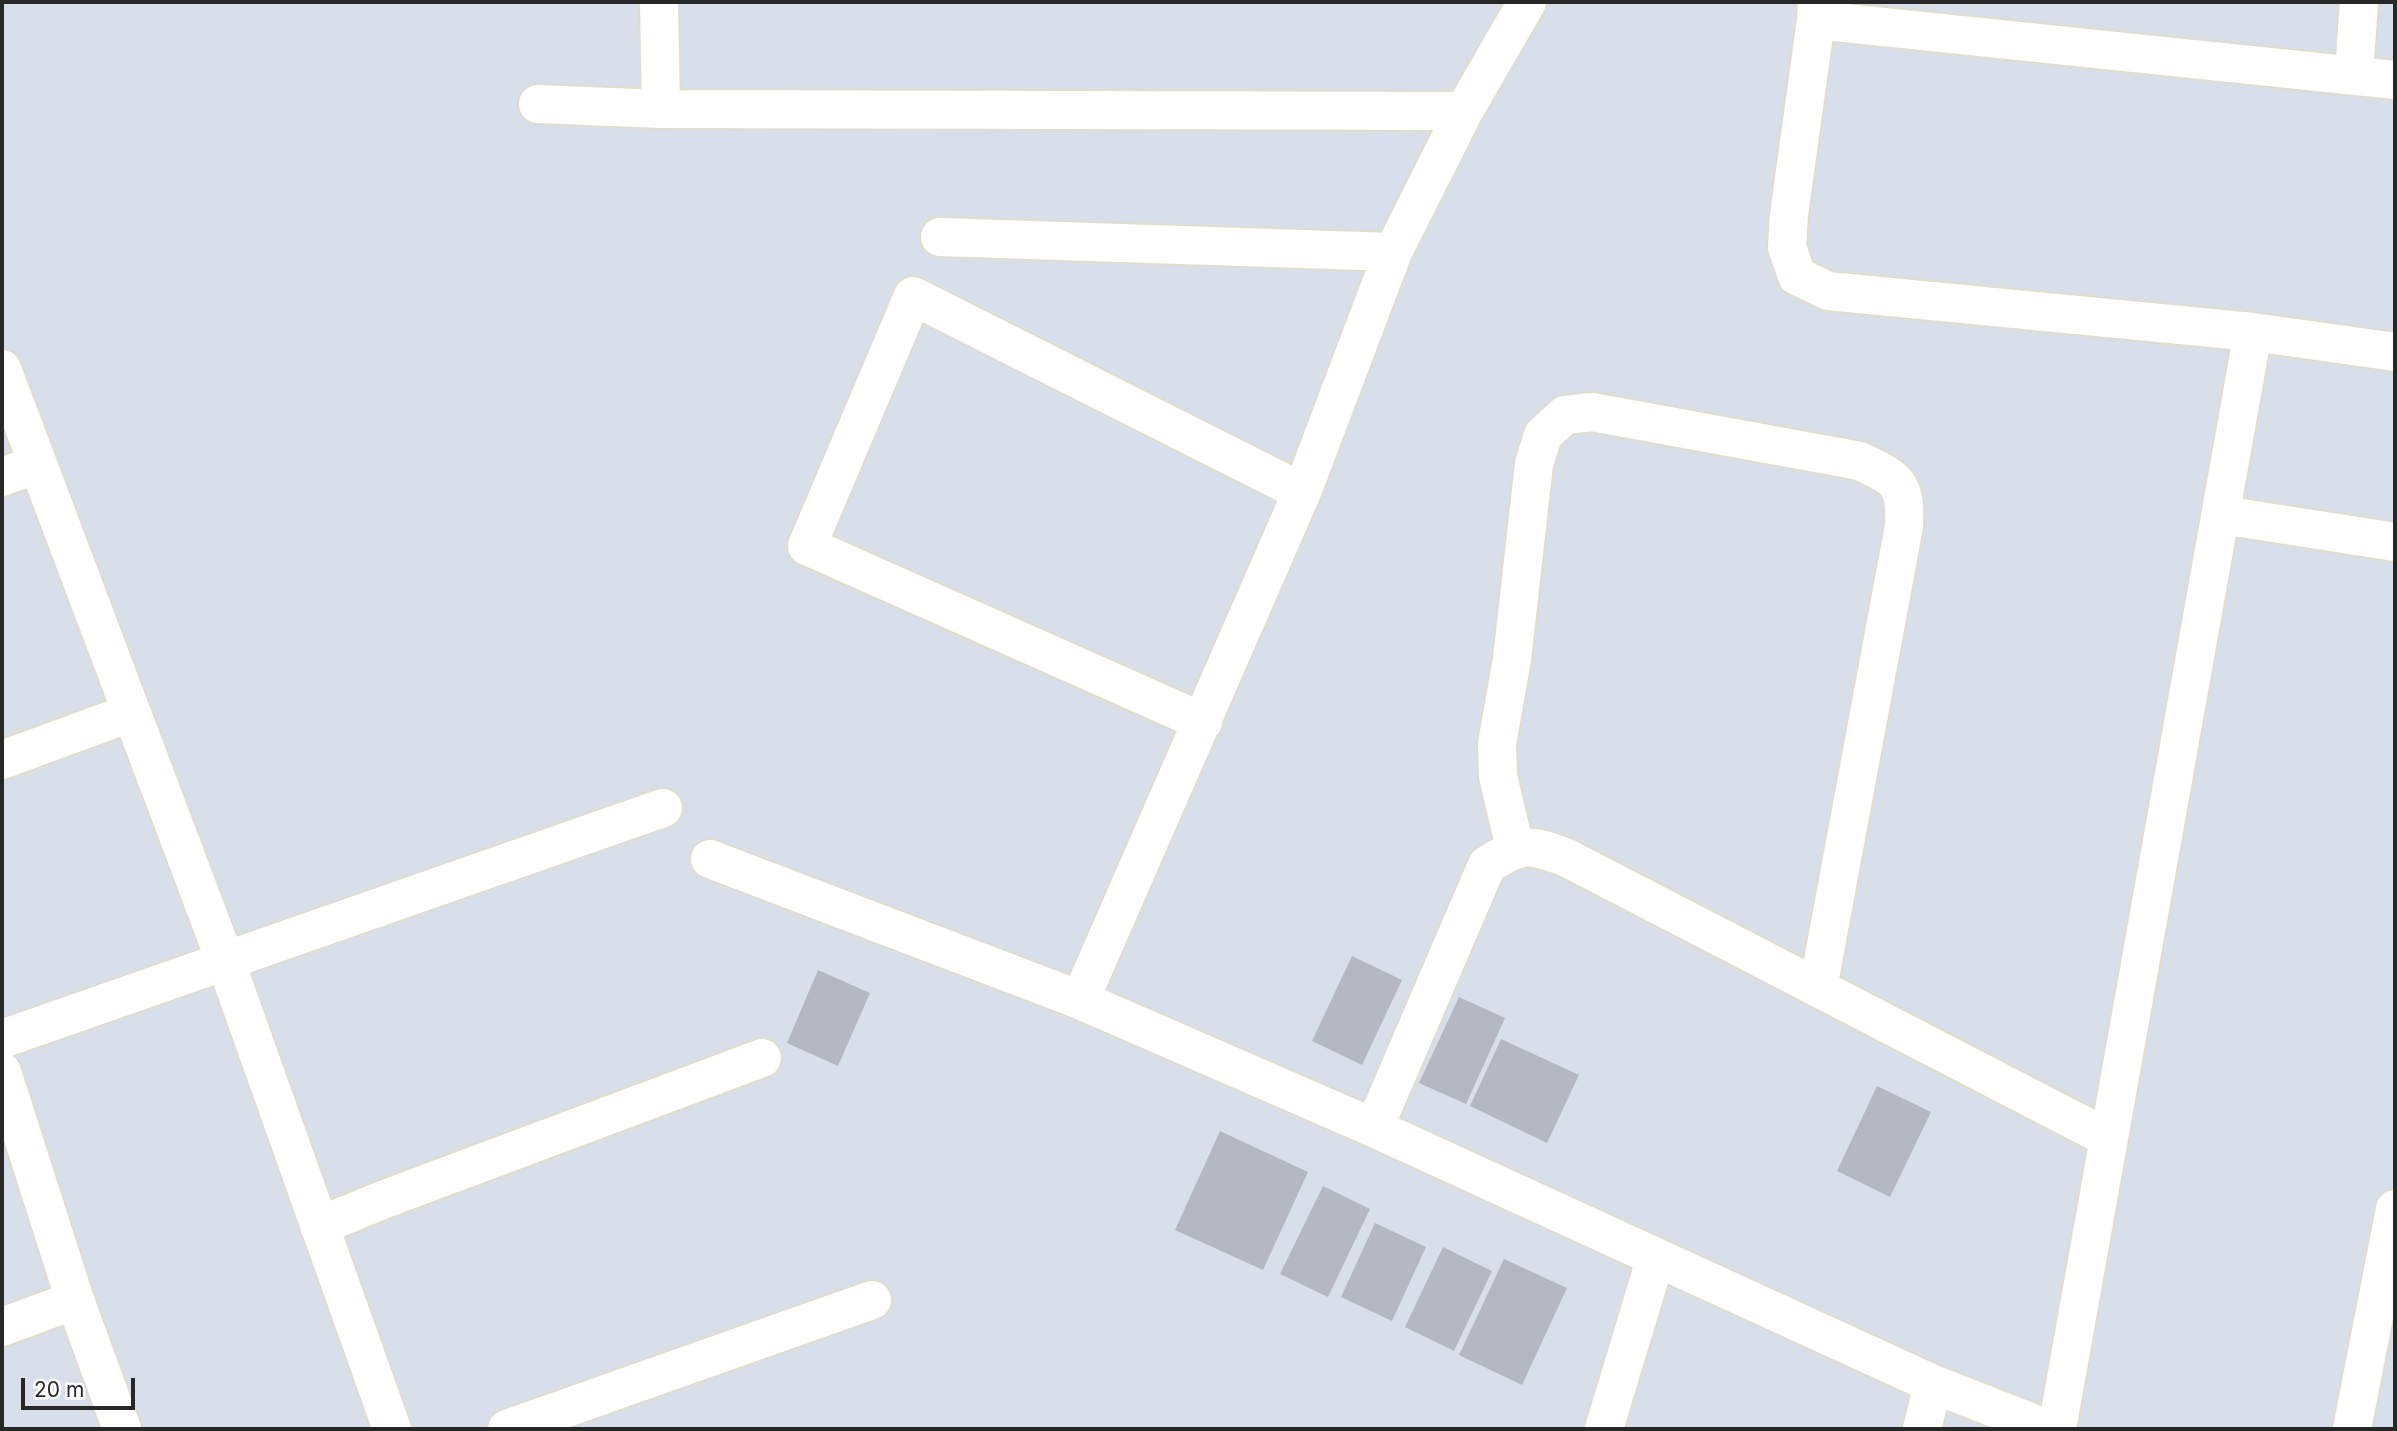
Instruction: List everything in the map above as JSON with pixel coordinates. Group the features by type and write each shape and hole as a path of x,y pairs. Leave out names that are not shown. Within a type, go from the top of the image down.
{"street":[{"path":"659,2 662,109"},
{"path":"1080,1000 1302,492 1393,252 1464,111 1527,2"},
{"path":"2354,74 2360,2"},
{"path":"2395,80 1816,11 1787,247 1797,276 1828,290 2253,332 2395,352"},
{"path":"538,104 662,109 1464,111"},
{"path":"940,237 1393,252"},
{"path":"1203,722 807,546 914,296 1302,492"},
{"path":"2057,1429 2253,332"},
{"path":"2,369 225,960 392,1429"},
{"path":"1515,848 1498,776 1497,744 1511,659 1534,464 1543,435 1565,415 1592,412 1860,461 1893,478 1905,500 1904,526 1818,988"},
{"path":"2,477 37,464"},
{"path":"2222,515 2395,542"},
{"path":"2,760 130,712"},
{"path":"2,1039 663,808"},
{"path":"1374,1128 1487,865 1515,848 1542,848 1567,858 2108,1138"},
{"path":"710,859 1080,1000 1374,1128 1933,1384 2048,1429"},
{"path":"319,1226 762,1058"},
{"path":"2,1072 75,1300 122,1429"},
{"path":"2352,1429 2395,1209"},
{"path":"1604,1429 1656,1257"},
{"path":"2,1327 75,1300"},
{"path":"507,1429 872,1300"},
{"path":"1922,1429 1933,1384"}],"building":[{"path":"1352,956 1402,980 1362,1065 1312,1041"},
{"path":"818,970 870,993 838,1066 787,1043"},
{"path":"1459,997 1505,1018 1466,1104 1419,1083"},
{"path":"1501,1039 1579,1075 1547,1143 1470,1106"},
{"path":"1877,1086 1931,1112 1890,1197 1837,1171"},
{"path":"1220,1131 1308,1172 1263,1270 1175,1230"},
{"path":"1323,1186 1370,1209 1328,1297 1280,1274"},
{"path":"1375,1223 1426,1247 1392,1321 1341,1297"},
{"path":"1443,1247 1492,1271 1454,1351 1405,1327"},
{"path":"1504,1259 1567,1288 1522,1385 1459,1355"}]}
